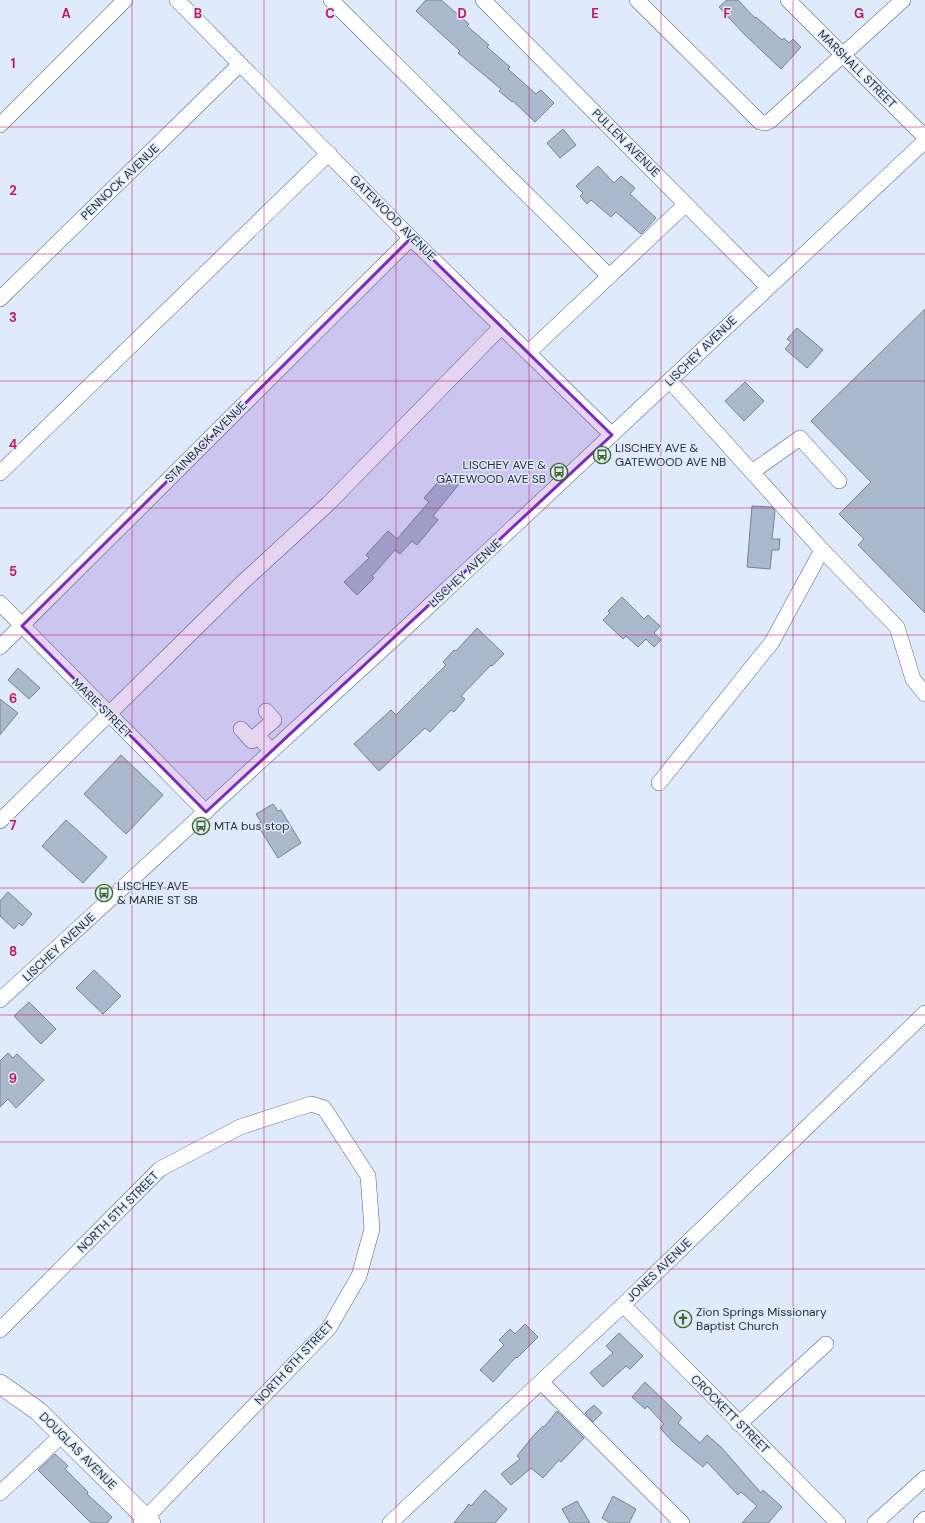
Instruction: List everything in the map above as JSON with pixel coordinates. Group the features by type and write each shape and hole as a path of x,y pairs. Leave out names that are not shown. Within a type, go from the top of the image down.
{"main road":[{"name":"DOUGLAS AVENUE","path":"0,1384 38,1411 146,1521"}],"street":[{"path":"0,125 125,0"},
{"name":"GATEWOOD AVENUE","path":"177,0 412,238 612,435"},
{"path":"331,0 608,276"},
{"name":"PULLEN AVENUE","path":"483,0 768,287"},
{"path":"637,0 760,122 765,123 770,121 903,0"},
{"name":"MARSHALL STREET","path":"788,0 925,137"},
{"name":"PENNOCK AVENUE","path":"0,299 240,64"},
{"name":"LISCHEY AVENUE","path":"0,1000 396,637 925,141"},
{"path":"0,473 328,153"},
{"path":"529,352 686,204"},
{"name":"STAINBACK AVENUE","path":"0,647 412,238"},
{"path":"0,821 243,582 328,504 502,326"},
{"path":"670,381 822,550 897,627 913,679 925,694"},
{"path":"752,472 800,438 839,481"},
{"path":"660,783 772,642 822,550"},
{"name":"MARIE STREET","path":"0,603 206,812"},
{"path":"241,729 252,741 257,728 274,720 266,711"},
{"path":"257,728 272,751"},
{"name":"JONES AVENUE","path":"390,1523 622,1305 925,1013"},
{"name":"NORTH 5TH STREET","path":"0,1330 160,1169 240,1127 311,1104 324,1108"},
{"name":"NORTH 6TH STREET","path":"146,1521 329,1328 359,1276 372,1228 368,1176 324,1108"},
{"name":"CROCKETT STREET","path":"622,1305 838,1523"},
{"path":"739,1424 826,1344"},
{"path":"541,1382 682,1523"},
{"path":"0,1493 62,1435"},
{"path":"875,1523 925,1478"},
{"path":"921,1523 925,1519"}],"highlighted area":[{"path":"411,238 612,435 206,812 22,626"}],"building":[{"path":"426,0 441,0 469,24 467,26 489,45 487,47 510,67 508,69 536,94 541,90 554,103 535,122 513,101 512,102 499,91 501,89 458,53 460,51 416,11"},
{"path":"727,0 738,0 755,18 756,17 782,40 784,38 789,43 793,39 801,47 781,69 743,33 719,7"},
{"path":"563,129 576,145 560,158 547,143"},
{"path":"598,166 614,183 621,176 635,188 630,194 656,218 641,234 616,212 611,217 591,200 587,204 580,196 583,193 576,186"},
{"path":"925,309 925,613 858,545 864,539 839,514 871,482 811,421"},
{"path":"797,328 823,350 807,368 785,349 791,342 787,339"},
{"path":"745,382 764,401 744,421 725,401"},
{"path":"446,473 459,484 433,516 438,520 417,545 412,541 400,554 395,550 372,576 374,578 357,595 344,582 369,558 366,555 388,531 397,539 429,502 424,498"},
{"path":"752,506 772,507 775,511 772,539 780,539 779,550 772,550 770,569 747,567"},
{"path":"622,597 644,619 648,615 660,626 654,633 661,640 654,647 646,639 638,647 626,636 623,639 603,620 610,613 608,611"},
{"path":"477,628 504,654 492,666 491,665 461,696 465,699 454,712 451,710 430,732 425,728 379,771 354,744 391,710 396,715 446,665 443,662 454,650 456,651"},
{"path":"18,668 40,688 29,699 8,680"},
{"path":"0,699 18,713 0,735"},
{"path":"121,755 163,795 126,834 84,794"},
{"path":"273,804 278,811 281,810 301,843 278,858 257,824 261,822 256,814"},
{"path":"66,820 107,857 83,883 42,846"},
{"path":"8,892 32,914 22,926 19,923 14,929 0,916 0,901"},
{"path":"94,970 121,996 103,1014 76,988"},
{"path":"29,1002 56,1029 41,1044 14,1016"},
{"path":"8,1053 13,1058 17,1054 44,1080 16,1108 8,1099 0,1107 0,1061"},
{"path":"525,1324 538,1337 517,1358 516,1357 493,1382 480,1370 504,1345 499,1340 510,1329 515,1334"},
{"path":"619,1333 643,1356 630,1369 626,1366 603,1387 590,1373 613,1353 606,1346"},
{"path":"645,1382 682,1418 678,1423 700,1443 707,1435 721,1447 761,1493 763,1490 782,1507 768,1523 742,1523 757,1506 741,1492 738,1495 707,1462 703,1467 673,1442 660,1428 664,1424 647,1406 645,1409 632,1397"},
{"path":"594,1405 602,1413 593,1422 585,1413"},
{"path":"557,1411 584,1438 561,1462 559,1460 543,1478 531,1468 511,1485 501,1474 520,1459 517,1456 534,1435 543,1426 544,1427"},
{"path":"55,1454 68,1466 65,1469 88,1492 87,1494 112,1517 107,1523 91,1523 38,1470"},
{"path":"485,1490 507,1509 495,1523 454,1523 469,1504 471,1506"},
{"path":"613,1496 636,1509 629,1523 610,1523 602,1518"},
{"path":"577,1501 590,1523 570,1523 562,1509"}],"place":[{"name":"LISCHEY AVE & GATEWOOD AVE NB","path":"602,455"},
{"name":"LISCHEY AVE & GATEWOOD AVE SB","path":"559,472"},
{"name":"MTA bus stop","path":"201,826"},
{"name":"LISCHEY AVE & MARIE ST SB","path":"104,893"},
{"name":"Zion Springs Missionary Baptist Church","path":"683,1319"}]}
